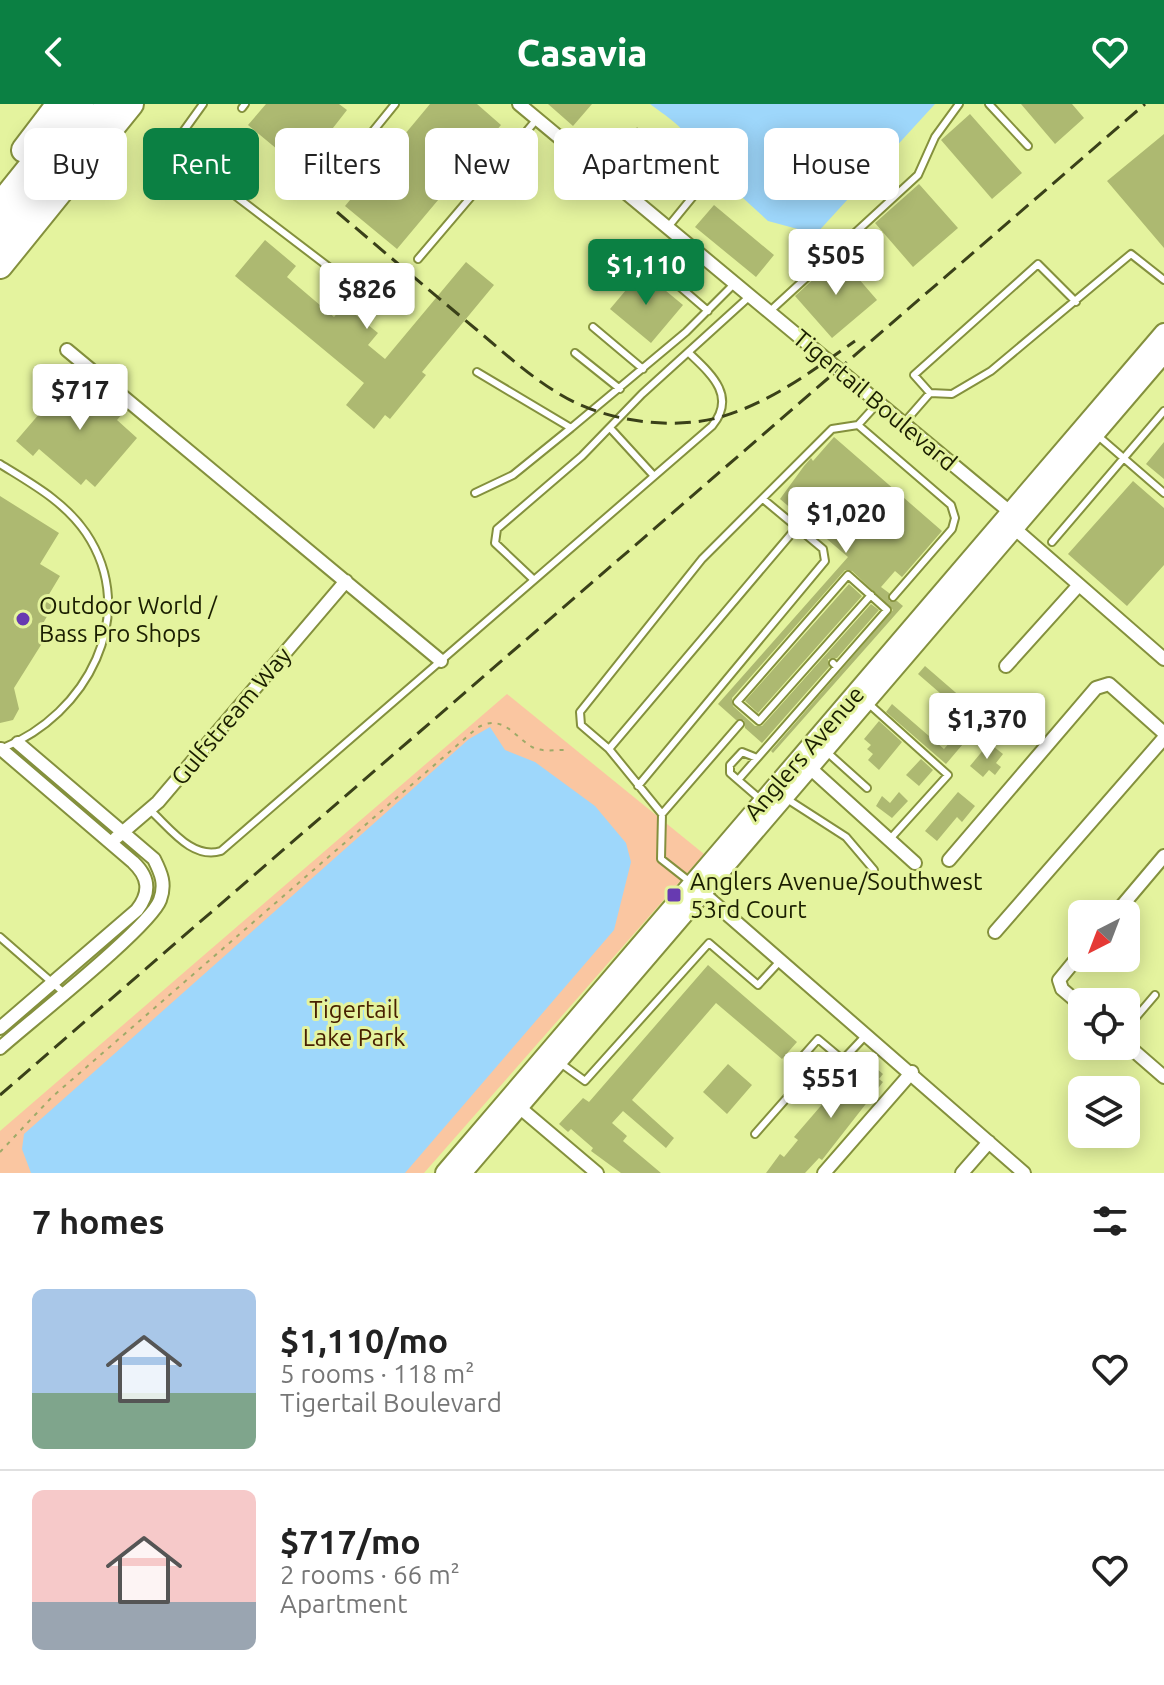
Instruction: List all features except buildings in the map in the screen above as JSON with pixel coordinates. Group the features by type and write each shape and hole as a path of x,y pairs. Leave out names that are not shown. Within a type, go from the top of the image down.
{"highway":[{"path":"0,180 59,104"},
{"path":"0,205 81,104"},
{"path":"0,236 109,104"},
{"path":"0,266 131,104"},
{"path":"0,277 30,229"}],"street":[{"name":"Tigertail Boulevard","path":"519,104 903,424 1012,520 1078,586 1164,659"},
{"name":"Anglers Avenue","path":"445,1173 697,888 810,768 1164,333"},
{"path":"67,350 441,661"},
{"name":"Anglers Avenue","path":"462,1173 558,1061 763,801 1012,520 1095,434 1164,353"},
{"name":"Gulfstream Way","path":"110,843 150,810 346,581"},
{"path":"1006,666 1078,586"},
{"path":"949,860 1096,688 1109,684 1164,735 995,932"},
{"path":"0,1048 148,919 160,901 162,876 154,859 18,743"},
{"path":"0,1028 145,900 147,889 141,869 1,750"},
{"path":"810,768 915,863"},
{"path":"1127,900 1164,856"},
{"path":"697,888 912,1072 1024,1173"},
{"path":"1068,969 1059,980 1068,994"},
{"path":"1140,1056 1164,1077"},
{"path":"824,1173 912,1072"},
{"path":"519,1107 597,1173"},
{"path":"962,1173 989,1142"}],"lane":[{"path":"203,104 180,136 182,155 368,297"},
{"path":"376,128 395,104"},
{"path":"769,312 918,175 935,137 959,104"},
{"path":"989,104 1028,146"},
{"path":"418,259 537,119"},
{"path":"668,227 690,200"},
{"path":"1076,302 1038,264 914,375 930,393 952,394 991,371 1076,302 1131,254 1164,280"},
{"path":"650,261 708,311"},
{"path":"475,493 513,475 620,389 735,283"},
{"path":"534,580 495,543 497,529 611,429 642,394 750,296"},
{"path":"593,327 643,369"},
{"path":"575,353 620,389"},
{"path":"150,810 194,849 211,854 221,851 720,417 724,399 719,385 689,353"},
{"path":"477,372 571,428"},
{"path":"903,424 930,393"},
{"path":"662,814 609,749 581,725 580,712 702,559 832,429 858,425 878,403"},
{"path":"1052,542 1164,411"},
{"path":"858,425 951,505 955,518 952,529 893,597"},
{"path":"611,429 654,476"},
{"path":"1095,434 1164,493"},
{"path":"0,464 52,496 76,521 101,565 108,600 105,636 93,671 64,708 18,743 1,750"},
{"path":"638,786 825,561 823,549 763,499"},
{"path":"609,749 797,527"},
{"path":"738,780 835,665 887,610 871,595 848,575 737,702 759,721 871,595"},
{"path":"866,701 948,775 890,839"},
{"path":"697,888 661,859 662,814 740,724"},
{"path":"824,749 867,788"},
{"path":"757,758 742,752 730,765 730,773 763,801"},
{"path":"784,797 846,837 874,870 873,875"},
{"path":"0,937 63,992"},
{"path":"558,1061 585,1081 709,943 758,985 781,960"},
{"path":"1140,1013 1155,995"},
{"path":"755,1134 792,1092 808,1097 867,1034"},
{"path":"795,1065 818,1039 843,1060"}],"path":[{"path":"0,1152 52,1097 477,728 485,723 505,725 537,749 564,750"}],"green space":[{"name":"Tigertail Lake Park","path":"507,694 704,854 424,1173 0,1173 0,1131"}],"water":[{"path":"650,104 935,104 899,143 899,128 764,128 764,200 847,200 816,234 768,221 745,200 748,200 748,128 678,126"},
{"name":"Tigertail Lake Park","path":"490,727 505,750 535,762 595,806 626,843 631,862 614,930 405,1173 31,1173 22,1149 24,1134 469,739"}],"railway":[{"path":"0,1095 1145,104"},
{"path":"337,212 536,378 574,402 626,419 682,423 736,412 806,375 855,341"}],"place":[{"name":"Outdoor World / Bass Pro Shops","path":"23,619"},
{"name":"Anglers Avenue/Southwest 53rd Court","path":"674,895"}]}
